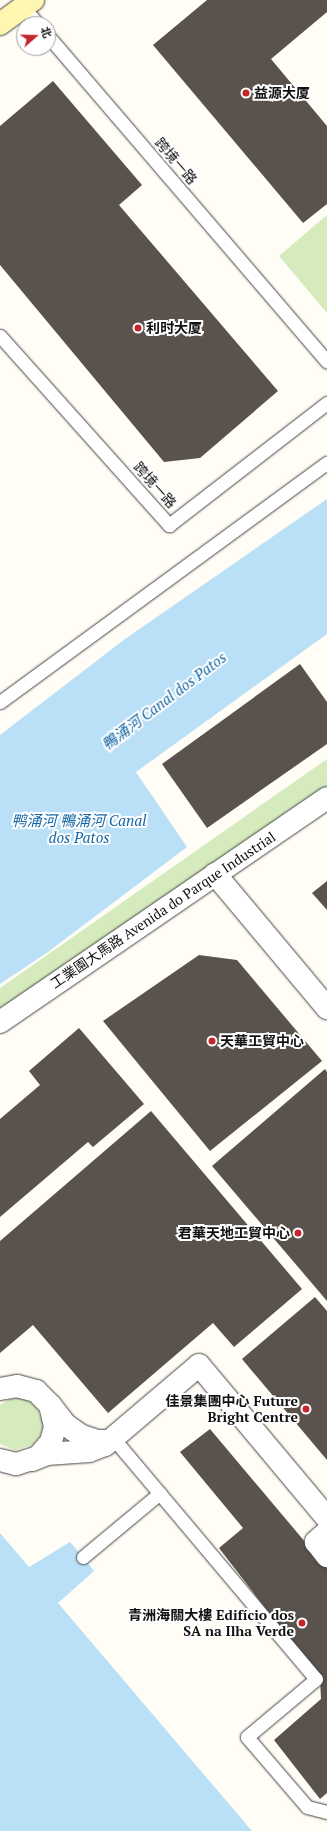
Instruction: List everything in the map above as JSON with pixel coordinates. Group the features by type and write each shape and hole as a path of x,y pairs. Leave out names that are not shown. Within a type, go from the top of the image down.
{"street":[{"path":"0,24 28,4"},
{"name":"工業園大馬路 Avenida do Parque Industrial","path":"0,1022 327,798"},
{"path":"215,874 327,1008"},
{"path":"0,1460 16,1464 55,1453 96,1450 112,1439 199,1366 327,1518"},
{"path":"2,1388 30,1388 44,1397 60,1419 80,1435 94,1441 112,1439"},
{"path":"32,1460 45,1451 53,1436 54,1417 50,1405"},
{"path":"327,1532 316,1542 327,1556"}],"lane":[{"path":"28,4 34,16"},
{"name":"跨境一路","path":"56,45 327,362"},
{"name":"跨境一路","path":"0,336 169,524 327,403"},
{"path":"0,702 327,463"},
{"path":"112,1439 160,1493 316,1679 247,1737 307,1807 327,1812"},
{"path":"83,1557 160,1493"}],"green space":[{"path":"327,215 327,313 279,256"},
{"path":"327,759 327,786 0,1012 0,988"},
{"path":"18,1398 27,1400 37,1408 43,1424 40,1436 34,1444 15,1450 0,1444 0,1405 10,1399"}],"water":[{"name":"鸭涌河 鴨涌河 Canal dos Patos","path":"327,499 327,634 136,772 187,847 48,952 0,984 0,735 125,639"},
{"path":"0,1533 29,1567 70,1542 83,1557 94,1571 58,1603 252,1831 0,1831"}],"building":[{"name":"益源大厦","path":"207,0 327,0 327,12 271,59 327,126 327,204 303,223 153,45"},
{"name":"利时大厦","path":"53,81 142,185 119,205 278,391 200,458 164,462 0,265 0,126"},
{"path":"300,664 327,702 327,744 207,828 162,764"},
{"path":"327,881 327,910 312,893"},
{"name":"天華工貿中心","path":"199,955 237,960 322,1061 210,1151 103,1021"},
{"path":"79,1028 144,1104 93,1147 88,1142 0,1217 0,1119 40,1085 29,1071"},
{"name":"君華天地工貿中心","path":"325,1069 327,1072 327,1301 212,1166"},
{"path":"151,1111 302,1289 234,1347 213,1323 108,1413 33,1325 0,1353 0,1241"},
{"name":"佳景集團中心 Future Bright Centre","path":"315,1297 327,1311 327,1460 242,1359"},
{"name":"青洲海關大樓 Edifício dos SA na Ilha Verde","path":"210,1429 327,1568 327,1793 320,1799 274,1740 321,1699 320,1679 219,1548 243,1528 180,1452"}],"place":[{"name":"益源大厦","path":"246,93"},
{"name":"利时大厦","path":"138,328"},
{"name":"天華工貿中心","path":"212,1041"},
{"name":"君華天地工貿中心","path":"298,1233"},
{"name":"佳景集團中心 Future Bright Centre","path":"306,1409"},
{"name":"青洲海關大樓 Edifício dos SA na Ilha Verde","path":"302,1623"}],"water label":[{"name":"鴨涌河 Canal dos Patos","path":"164,701"}]}
